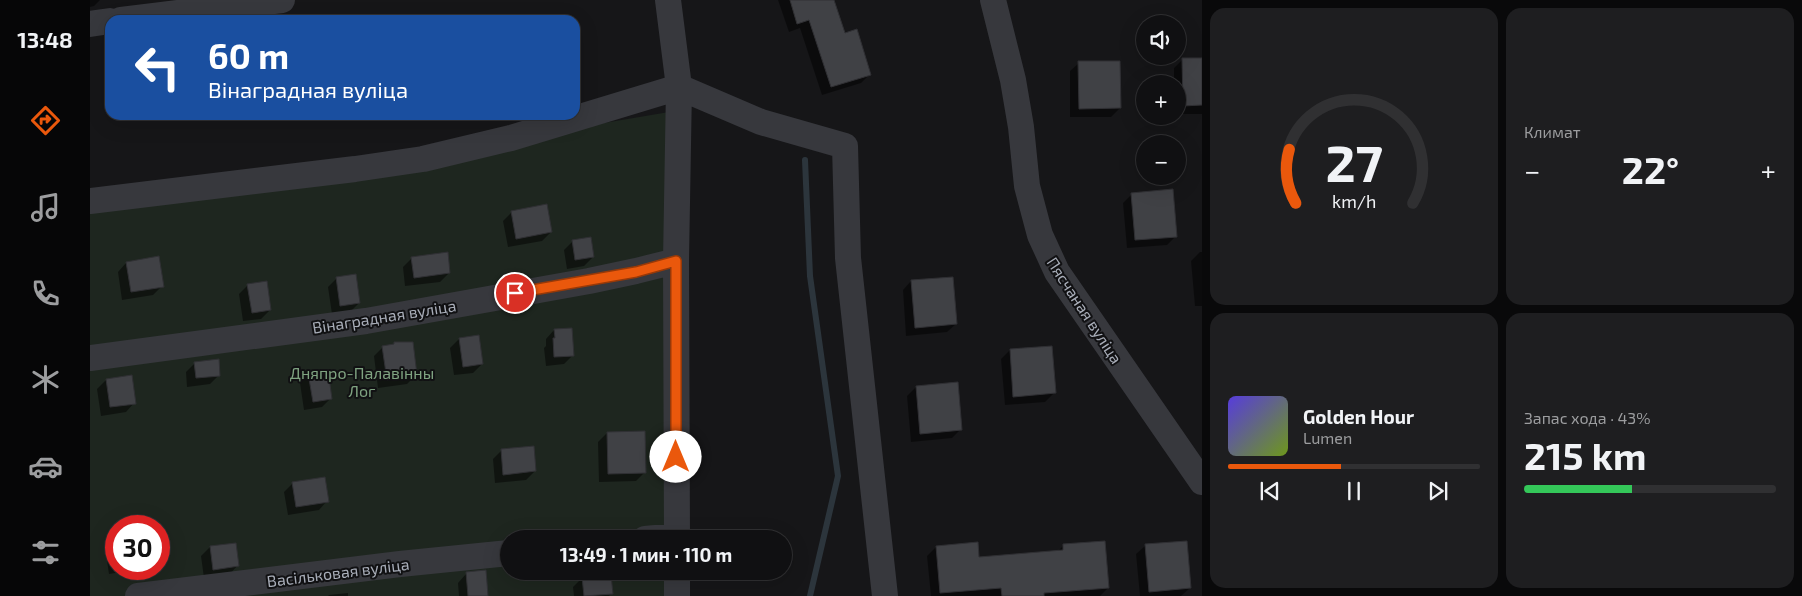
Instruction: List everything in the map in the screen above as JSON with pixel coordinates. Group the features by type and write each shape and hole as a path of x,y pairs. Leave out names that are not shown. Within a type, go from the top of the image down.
{"street":[{"path":"161,15 282,0"},
{"path":"668,0 679,87 676,261 677,530"},
{"name":"Пясчаная вуліца","path":"993,0 1013,80 1021,127 1027,186 1040,235 1057,272 1200,477"},
{"path":"90,24 105,22"},
{"path":"580,117 679,87 761,122 845,146 848,258 886,596"},
{"path":"90,201 423,159 511,138 570,120"},
{"name":"Вінаградная вуліца","path":"90,358 366,321 608,277 676,261"},
{"name":"Васільковая вуліца","path":"138,596 400,564 500,554"},
{"path":"677,580 677,596"}],"green space":[{"name":"Дняпро-Палавінны Лог","path":"669,112 666,530 500,530 500,580 666,580 666,596 90,596 90,210"}],"building":[{"path":"790,0 834,0 845,33 857,29 871,75 831,87 809,20 797,24"},
{"path":"1186,58 1202,58 1202,105 1186,106 1186,75 1182,75 1182,65 1186,65"},
{"path":"1078,61 1120,61 1121,108 1079,109"},
{"path":"1173,189 1177,237 1135,240 1131,193"},
{"path":"547,204 552,232 516,239 511,211"},
{"path":"591,237 594,257 575,260 572,240"},
{"path":"448,252 450,273 414,278 411,257"},
{"path":"159,256 164,287 131,292 126,262"},
{"path":"356,274 360,303 340,306 336,277"},
{"path":"953,277 957,324 915,328 911,280"},
{"path":"267,281 271,310 252,313 247,284"},
{"path":"572,328 574,356 554,357 554,329"},
{"path":"479,335 483,364 463,367 459,338"},
{"path":"394,342 413,342 417,375 387,380 382,346 394,344"},
{"path":"1052,346 1056,393 1013,397 1010,349"},
{"path":"219,359 220,376 196,378 194,362"},
{"path":"328,370 332,399 313,402 308,373"},
{"path":"132,375 136,404 110,407 106,379"},
{"path":"958,382 962,430 920,434 916,386"},
{"path":"645,431 646,473 608,474 607,432"},
{"path":"534,446 536,471 503,475 501,449"},
{"path":"325,477 329,502 296,507 292,482"},
{"path":"1105,541 1109,588 1044,593 1044,596 1002,596 1001,588 940,593 936,546 978,542 979,557 1063,550 1063,544"},
{"path":"1187,541 1191,588 1149,592 1145,544"},
{"path":"236,543 239,566 213,570 210,546"},
{"path":"486,570 488,596 468,596 466,572"},
{"path":"582,580 612,580 613,594 584,596"}],"waterway":[{"path":"805,160 810,276 838,476 810,596"}],"route":[{"path":"515,293 636,272 676,261 676,457"}]}
